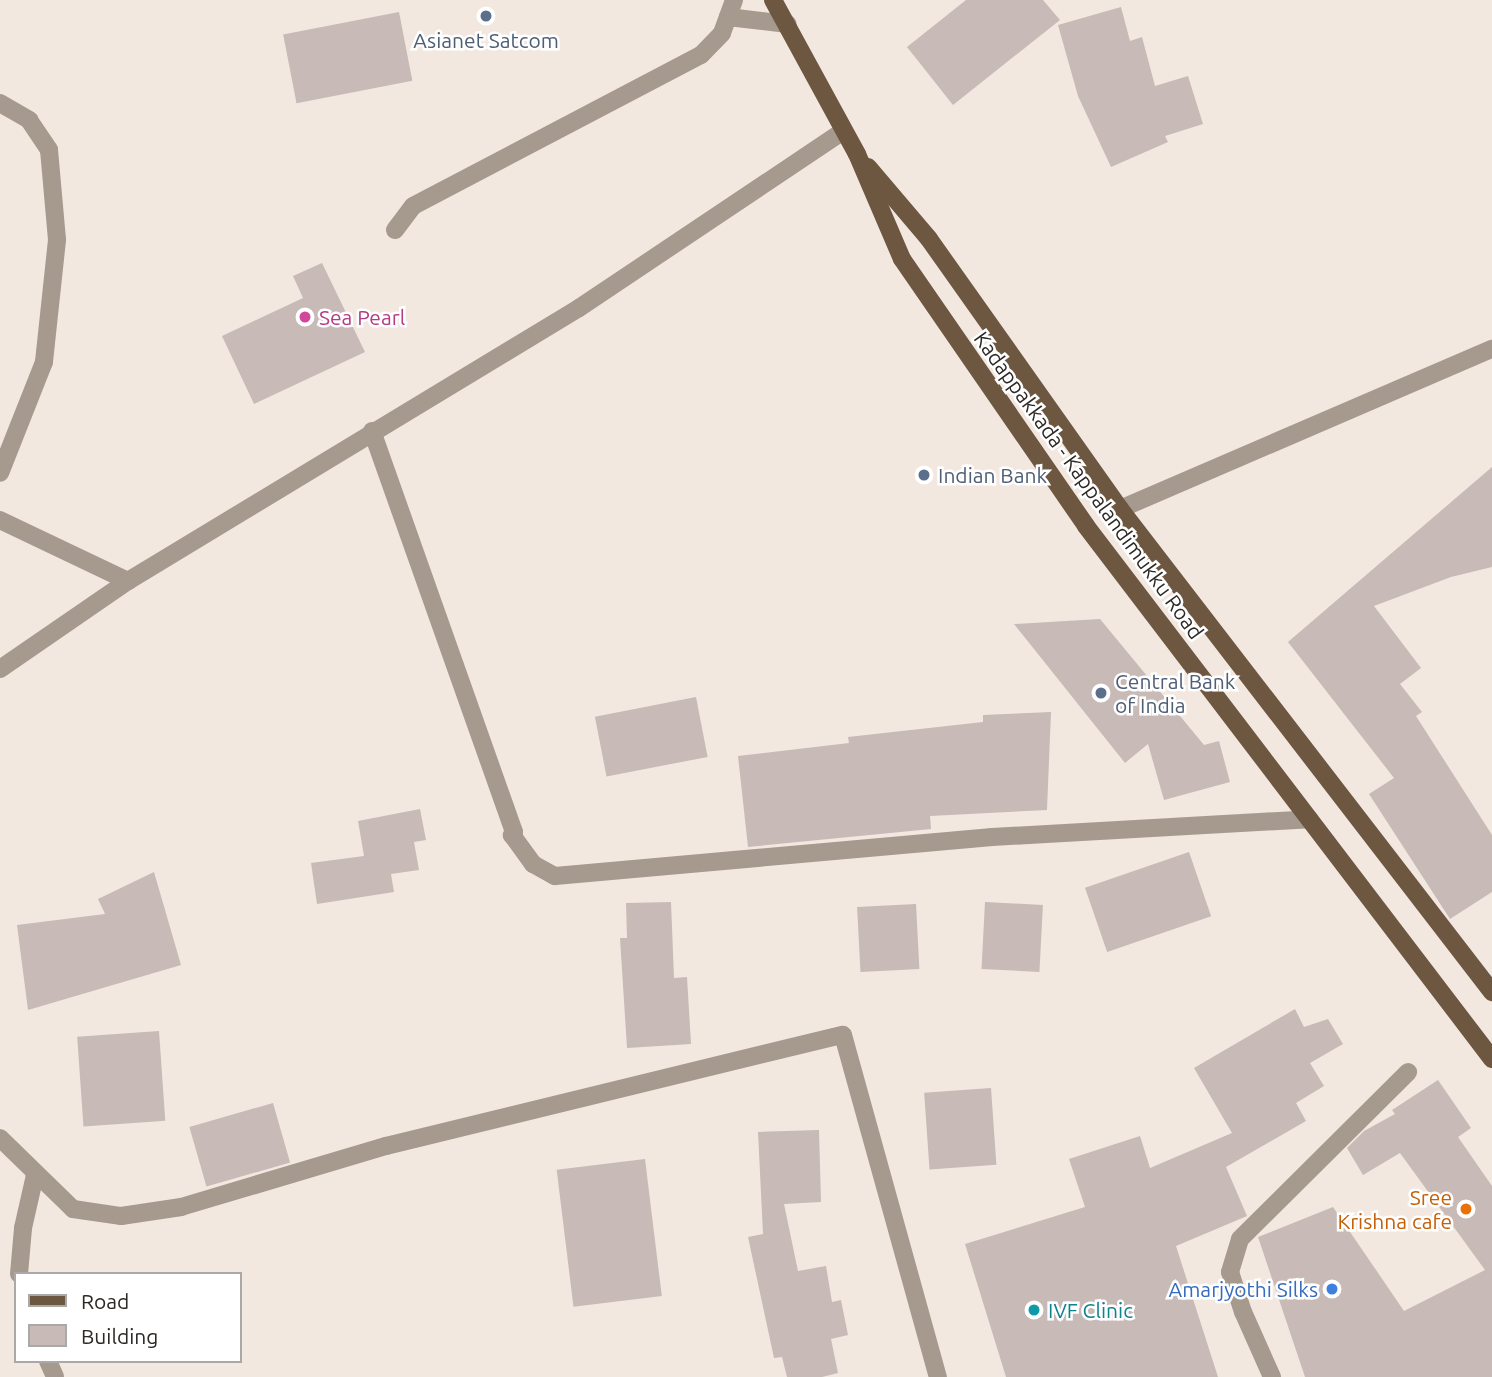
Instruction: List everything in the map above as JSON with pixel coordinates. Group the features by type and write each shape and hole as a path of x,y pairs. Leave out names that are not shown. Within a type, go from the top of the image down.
{"main road":[{"name":"Kadappakkada - Kappalandimukku Road","path":"773,0 857,154 902,259 1086,526 1492,1059"},
{"name":"Kadappakkada - Kappalandimukku Road","path":"857,154 929,239 1120,509 1492,992"}],"street":[{"path":"395,230 413,206 701,55 722,33 731,8 788,24"},
{"path":"0,103 29,120 49,150 57,240 44,362 0,472"},
{"path":"0,669 128,581 579,308 843,131"},
{"path":"1120,509 1492,349"},
{"path":"372,431 514,832 512,835 533,864 555,876 992,837 1309,819"},
{"path":"0,520 128,581"},
{"path":"0,1138 35,1175 73,1209 121,1216 181,1207 386,1146 843,1035 938,1377"},
{"path":"1272,1377 1243,1312 1230,1272 1240,1239 1408,1072"},
{"path":"19,1272 23,1228 35,1175"}],"building":[{"path":"966,0 1043,0 1060,20 953,105 907,47"},
{"path":"1121,7 1130,41 1142,37 1155,86 1188,76 1203,124 1165,136 1168,142 1111,167 1078,96 1058,25"},
{"path":"399,12 412,81 297,103 283,35"},
{"name":"Sea Pearl","path":"322,263 365,352 254,404 222,336 303,298 293,276"},
{"path":"1492,467 1492,567 1451,577 1374,606 1421,668 1400,684 1422,712 1416,716 1492,835 1492,892 1450,919 1369,794 1394,778 1288,642"},
{"path":"1100,619 1204,745 1219,741 1230,782 1164,800 1148,744 1125,763 1014,624"},
{"path":"696,697 708,757 607,777 595,717"},
{"path":"1051,712 1047,810 930,816 931,829 748,847 738,756 849,743 848,737 983,722 983,715"},
{"path":"420,809 426,840 414,842 419,870 391,874 394,892 317,904 311,863 364,856 358,821"},
{"path":"1189,852 1211,916 1107,952 1085,888"},
{"path":"154,872 181,965 28,1010 17,925 105,914 98,899"},
{"path":"671,902 674,978 687,977 691,1044 627,1048 620,938 627,938 626,903"},
{"path":"985,902 1043,905 1039,972 981,969"},
{"path":"916,904 919,969 860,972 857,907"},
{"path":"1295,1009 1304,1027 1328,1019 1343,1044 1310,1063 1324,1086 1296,1103 1306,1121 1226,1167 1247,1216 1176,1246 1218,1377 1006,1377 965,1244 1085,1207 1069,1159 1140,1136 1150,1168 1232,1133 1194,1068"},
{"path":"159,1031 165,1121 83,1127 77,1037"},
{"name":"Amarjyothi Silks","path":"1438,1080 1471,1128 1458,1137 1492,1186 1492,1377 1305,1377 1258,1237 1333,1207 1404,1311 1485,1270 1400,1153 1363,1175 1347,1148 1364,1131 1395,1114 1392,1110"},
{"path":"991,1088 996,1165 930,1169 924,1093"},
{"path":"273,1103 290,1163 206,1187 189,1127"},
{"path":"819,1130 821,1202 784,1204 798,1271 826,1266 832,1302 841,1300 848,1335 831,1339 838,1373 822,1377 787,1377 782,1357 774,1358 748,1237 763,1234 758,1132"},
{"path":"645,1159 662,1296 573,1307 557,1170"}],"place":[{"name":"Asianet Satcom","path":"486,16"},
{"name":"Sea Pearl","path":"305,317"},
{"name":"Indian Bank","path":"924,475"},
{"name":"Central Bank of India","path":"1101,693"},
{"name":"Sree Krishna cafe","path":"1466,1209"},
{"name":"Amarjyothi Silks","path":"1332,1289"},
{"name":"IVF Clinic","path":"1034,1310"}]}
